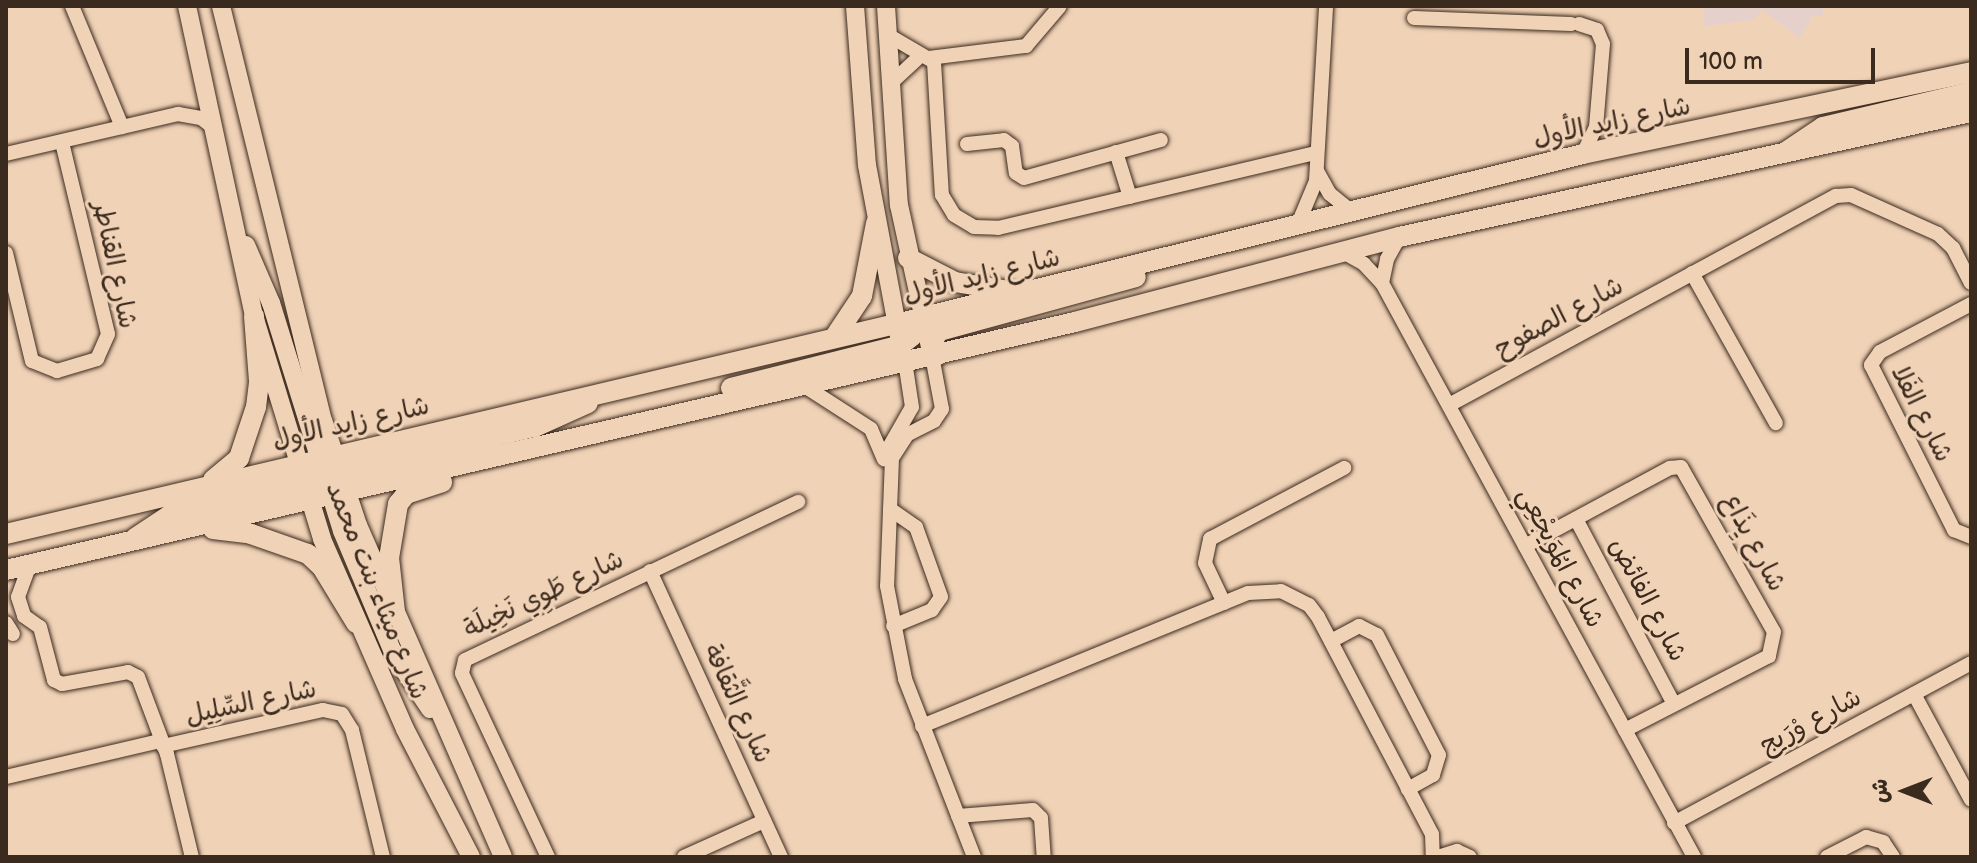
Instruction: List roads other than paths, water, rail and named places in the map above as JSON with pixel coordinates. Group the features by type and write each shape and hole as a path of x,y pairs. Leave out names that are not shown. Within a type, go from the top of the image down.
{"main road":[{"name":"شارع ميثاء بنت محمد","path":"187,6 254,316 323,477 395,612 438,716 503,857"},
{"name":"شارع ميثاء بنت محمد","path":"221,6 356,623 469,856"},
{"path":"855,6 876,223 903,353"},
{"path":"886,6 899,205 922,317 935,355"},
{"path":"1909,87 1971,61"},
{"name":"شارع زايد الأول","path":"6,570 197,527 323,477 535,427 607,390 1159,261 1350,210 1583,154 1971,72"},
{"path":"1784,154 1823,127 1971,92"},
{"name":"شارع زايد الأول","path":"6,534 210,483 323,477 469,463 802,385 903,353 935,355 1399,237 1971,112"},
{"path":"1920,124 1971,128"},
{"path":"834,338 862,296 876,223"},
{"path":"236,229 271,303 323,477 394,655 417,695 438,716"},
{"path":"908,258 955,282 1029,292"},
{"path":"935,355 932,342 939,331 1124,283 1159,261"},
{"path":"210,483 239,458 256,407 254,316"},
{"path":"903,353 922,317"},
{"path":"676,415 721,391 903,353"},
{"path":"395,612 389,545 401,498 450,478 469,463"},
{"path":"129,543 170,515 323,477"},
{"path":"197,527 251,534 308,554 322,567 356,623"}],"street":[{"path":"72,6 122,127"},
{"path":"890,84 924,57 1026,46 1060,6"},
{"path":"1298,224 1312,199 1317,171 1326,6"},
{"path":"1414,18 1575,24 1597,30 1603,44 1597,118 1583,154"},
{"path":"888,35 936,68 942,195 963,223 998,228 1316,153"},
{"path":"178,114 197,100 205,84"},
{"path":"6,154 178,114 201,118 214,128"},
{"path":"1597,118 1606,134 1626,146"},
{"path":"967,144 1004,140 1012,146 1016,173 1024,178 1161,140"},
{"name":"شارع القناطر","path":"6,253 32,361 57,371 97,359 104,352 108,334 62,142"},
{"path":"1116,152 1130,197"},
{"path":"1317,171 1330,194 1350,210"},
{"name":"شارع الصفوح","path":"1449,405 1843,195 1947,239 1971,283"},
{"path":"1382,283 1399,237"},
{"name":"شارع المُوَيجْعِي","path":"1341,251 1364,264 1382,283 1694,857"},
{"path":"1692,273 1776,423"},
{"name":"شارع الفَلا","path":"1971,304 1880,352 1871,365 1954,530 1971,537"},
{"path":"885,462 912,407 903,353"},
{"path":"935,355 942,409 934,421 898,446 890,509 887,586 893,626 922,726 974,857"},
{"path":"802,385 871,429 885,462 890,509 916,527 941,597 932,610 893,626"},
{"path":"1224,603 1205,563 1210,539 1344,468"},
{"name":"شارع يِذَاع","path":"1525,546 1670,468 1684,469 1774,632 1769,656 1625,730"},
{"name":"شارع طَوِي نَخِيلَة","path":"548,857 462,664 475,652 798,502"},
{"name":"شارع الفائض","path":"1576,519 1674,704"},
{"path":"18,597 30,564"},
{"name":"شارع الثَّقافة","path":"650,571 781,857"},
{"path":"6,584 18,597 24,616 40,627 54,680 62,684 134,674 162,743 192,857"},
{"path":"922,726 1224,603 1265,589 1281,591 1309,605 1331,641 1432,834 1435,857 1464,854"},
{"path":"1331,641 1359,626 1377,635 1439,755 1433,775 1408,789"},
{"name":"شارع وْرَيج","path":"1674,823 1971,663"},
{"path":"1914,694 1971,800"},
{"name":"شارع السِّلِيل","path":"6,777 310,713 342,714 352,730 383,857"},
{"path":"958,816 1033,810 1041,818 1044,857"},
{"path":"684,857 764,821"},
{"path":"1432,834 1464,854"},
{"path":"1827,857 1872,837 1883,842 1893,857"}]}
